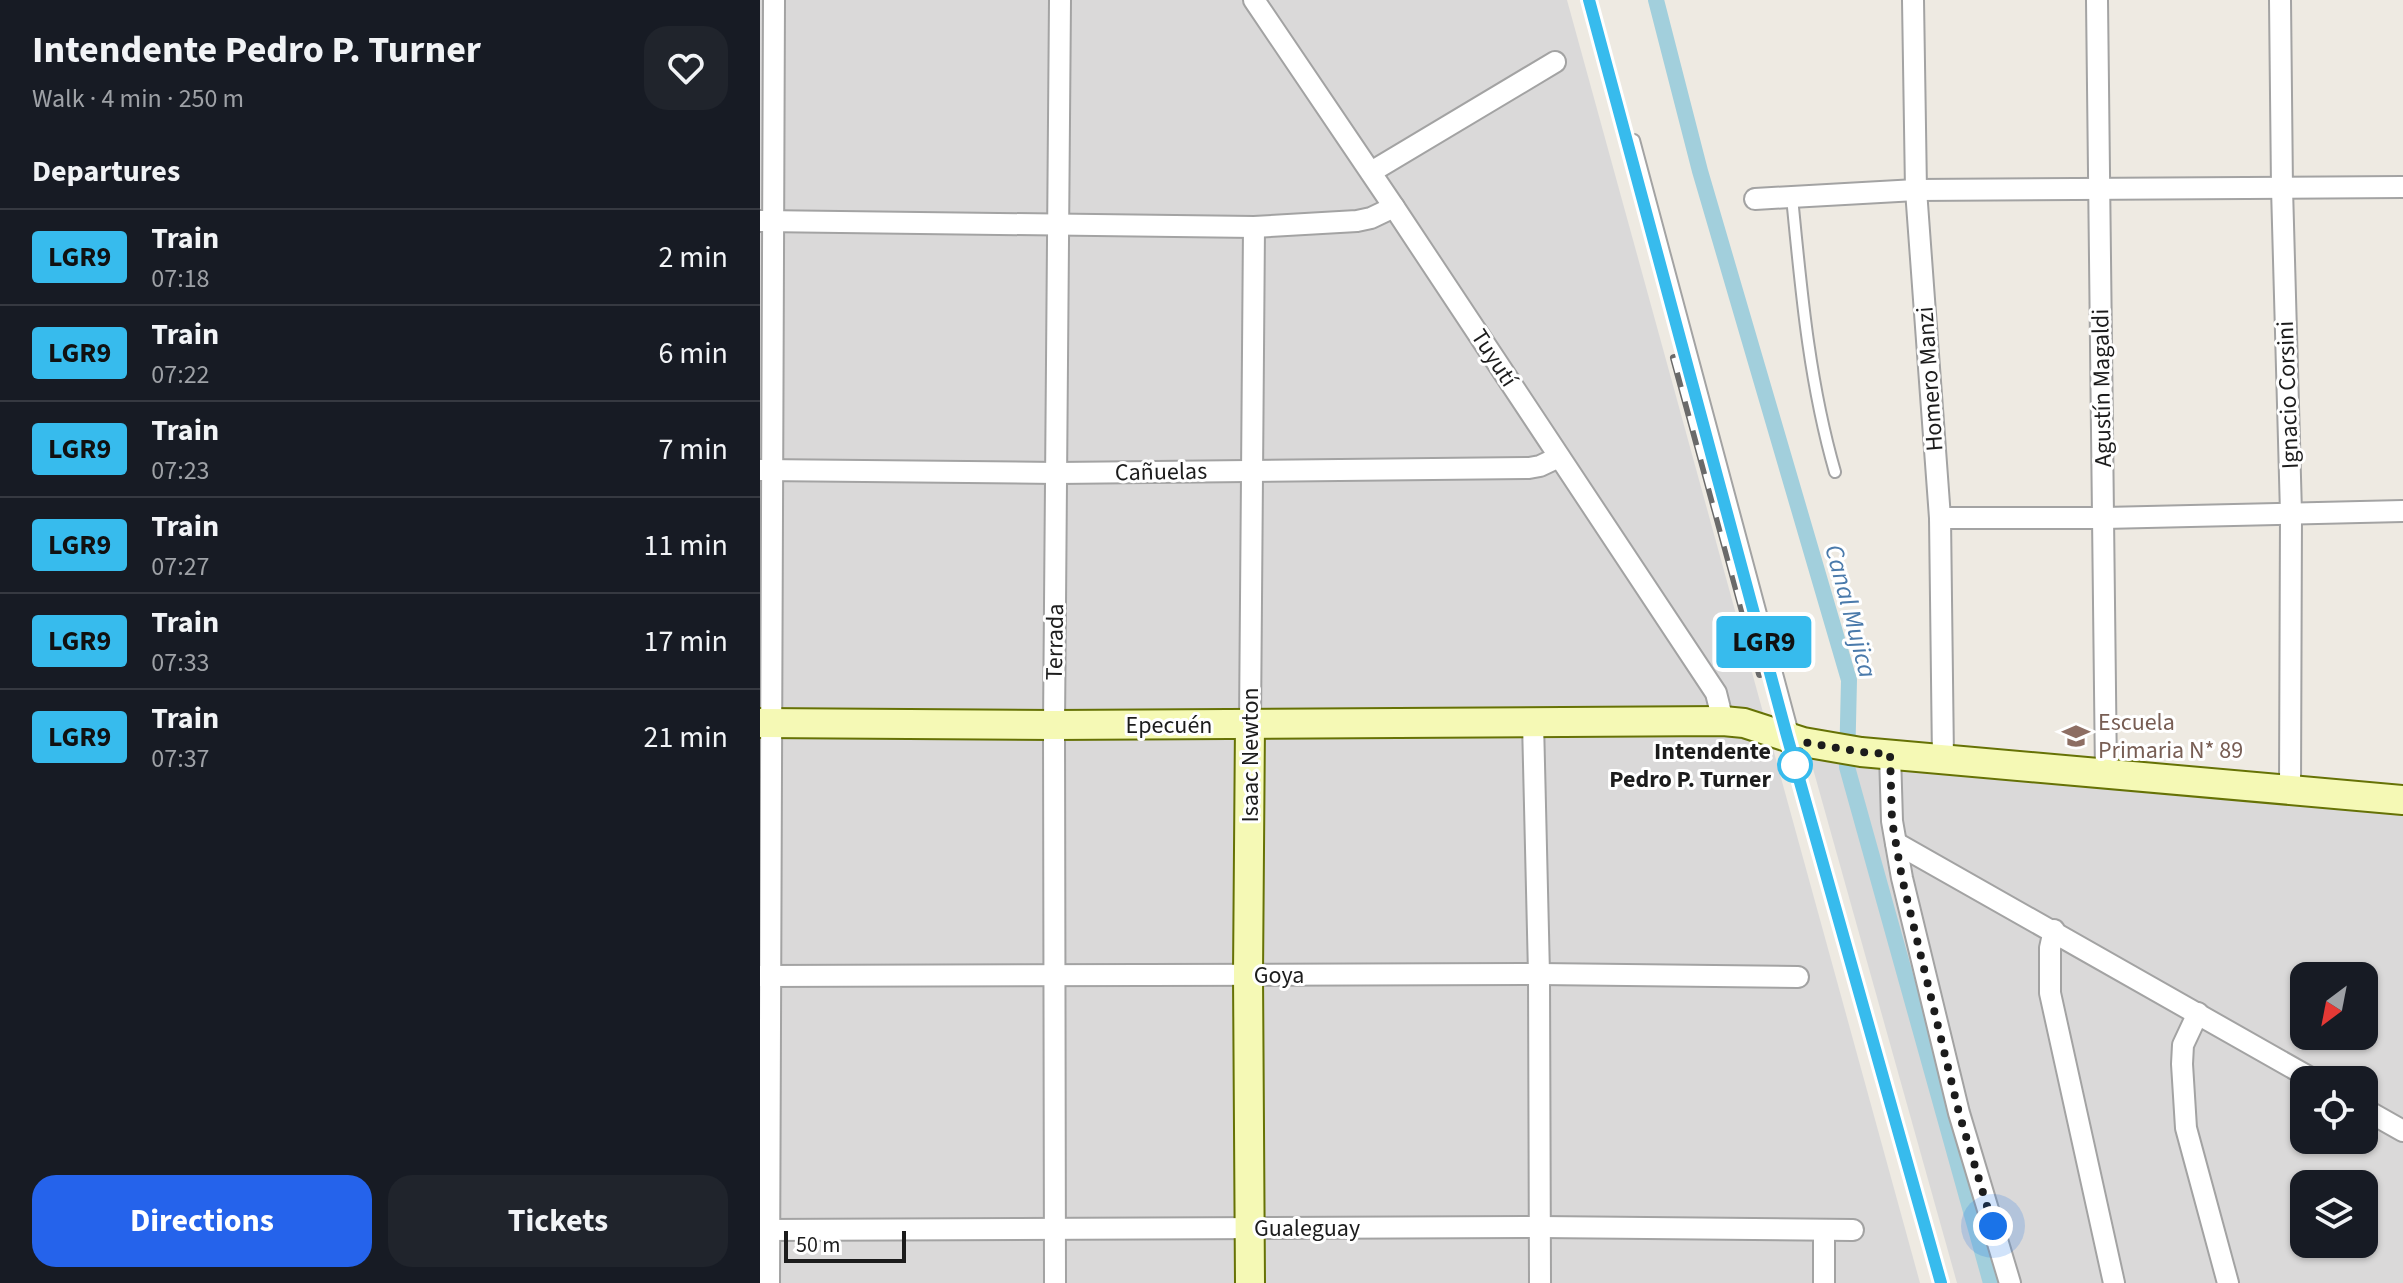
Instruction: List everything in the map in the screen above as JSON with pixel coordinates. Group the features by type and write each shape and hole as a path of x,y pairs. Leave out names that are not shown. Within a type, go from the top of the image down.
{"street":[{"path":"769,1283 764,1230 765,470 767,221 774,0"},
{"name":"Terrada","path":"1055,1283 1053,976 1060,0"},
{"name":"Tuyutí","path":"1254,0 1716,693 1723,721"},
{"name":"Homero Manzi","path":"1913,0 1916,190 1940,518 1943,759"},
{"name":"Agustín Magaldi","path":"2097,0 2106,775"},
{"name":"Ignacio Corsini","path":"2280,0 2291,513 2290,791"},
{"path":"1371,172 1555,62"},
{"path":"1755,199 1916,190 2403,187"},
{"path":"767,221 1254,227 1357,221 1394,207"},
{"name":"Isaac Newton","path":"1250,1283 1248,975 1254,227"},
{"name":"Cañuelas","path":"765,470 1057,473 1529,468 1559,457"},
{"path":"1940,518 2104,518 2403,511"},
{"name":"Epecuén","path":"765,723 1054,725 1723,721 1744,723 1794,739 1861,752 2403,800"},
{"path":"1533,722 1539,974 1540,1283"},
{"path":"1890,754 1890,803 1902,878 1959,1113 2010,1283"},
{"path":"1896,843 2290,1066"},
{"path":"2054,930 2050,948 2050,993 2114,1283"},
{"name":"Goya","path":"765,976 1539,974 1798,977"},
{"path":"2198,1013 2183,1045 2186,1128 2228,1283"},
{"path":"2378,1117 2403,1131"},
{"name":"Gualeguay","path":"764,1230 1540,1227 1853,1230"},
{"path":"1824,1230 1824,1283"}],"lane":[{"path":"1634,140 1794,739"},
{"path":"1792,197 1819,418 1835,472"}],"shaded area":[{"path":"760,0 1567,0 1920,1283 760,1283"},
{"path":"1810,758 2403,808 2403,1283 1957,1283"}],"waterway":[{"name":"Canal Mujica","path":"1656,0 1700,171 1849,680 1847,767 1991,1283"}],"railway":[{"path":"1589,0 1787,736 1941,1283"},
{"path":"1674,358 1760,674"}],"train":[{"name":"LGR9","path":"1589,0 1787,736 1941,1283"}],"place":[{"name":"Escuela Primaria N* 89","path":"2076,736"},
{"name":"Intendente Pedro P. Turner","path":"1795,765"}],"route":[{"path":"1795,765 1803,742 1890,754 1890,803 1902,878 1959,1113 1993,1226"}]}
